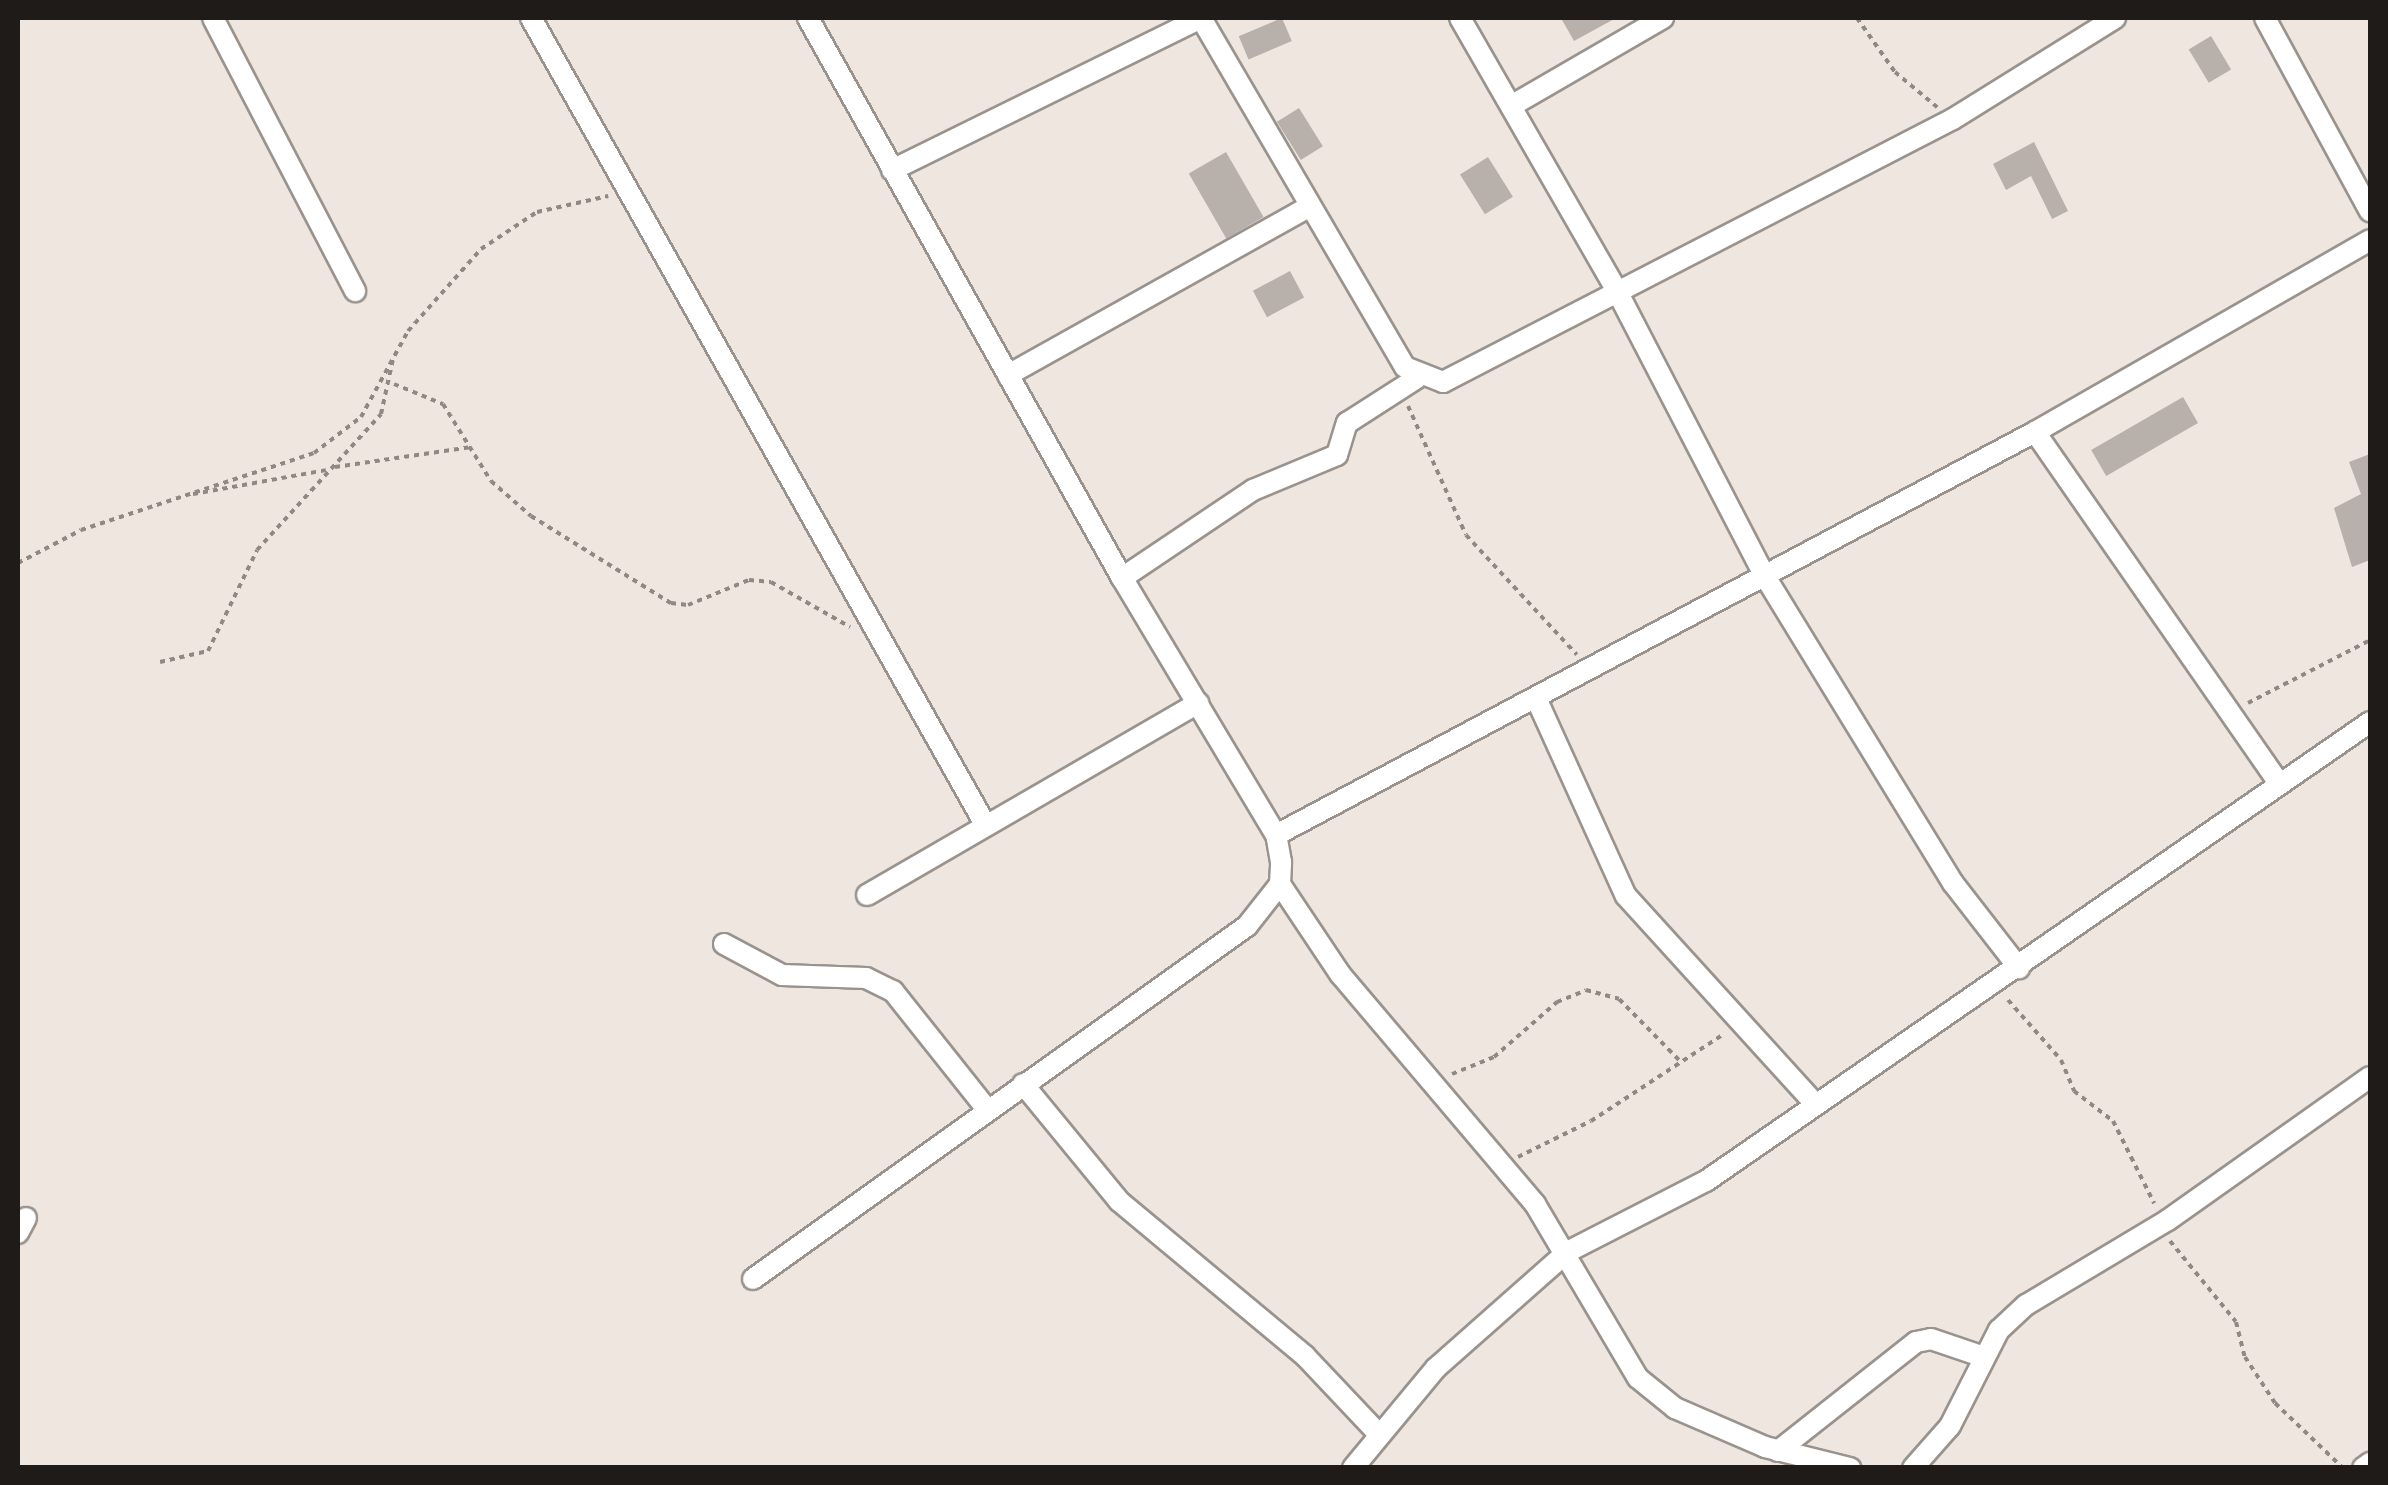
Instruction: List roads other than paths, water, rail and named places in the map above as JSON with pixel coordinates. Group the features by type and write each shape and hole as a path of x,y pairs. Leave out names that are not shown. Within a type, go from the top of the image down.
{"street":[{"path":"213,18 355,292"},
{"path":"531,18 985,824"},
{"path":"808,18 1122,578 1276,835 1280,884 1340,974 1505,1163 1567,1252 1638,1378 1675,1408 1778,1450 1850,1468"},
{"path":"892,170 1201,18 1409,383"},
{"path":"1460,18 1618,293 1766,578 1953,883 2019,968"},
{"path":"1511,106 1663,18"},
{"path":"1122,578 1253,490 1337,455 1347,423 1409,383 1443,382 1618,293 1953,118 2115,18"},
{"path":"2265,18 2370,211"},
{"path":"1008,375 1306,208"},
{"path":"1276,835 2035,432 2370,240"},
{"path":"2035,432 2225,712 2278,781"},
{"path":"1536,698 1615,878 1737,1025 1816,1104"},
{"path":"867,894 1198,703"},
{"path":"1353,1468 1376,1431 1567,1252 1706,1181 2019,968 2278,781 2370,723"},
{"path":"754,1279 986,1108 1248,926 1280,884"},
{"path":"724,944 782,975 866,978 893,990 986,1108"},
{"path":"1913,1468 1956,1417 1981,1356 2026,1305 2161,1224 2370,1077"},
{"path":"1023,1084 1119,1201 1305,1356 1376,1431"},
{"path":"1778,1450 1916,1342 1931,1338 1981,1356"},
{"path":"2363,1468 2370,1463"}]}
